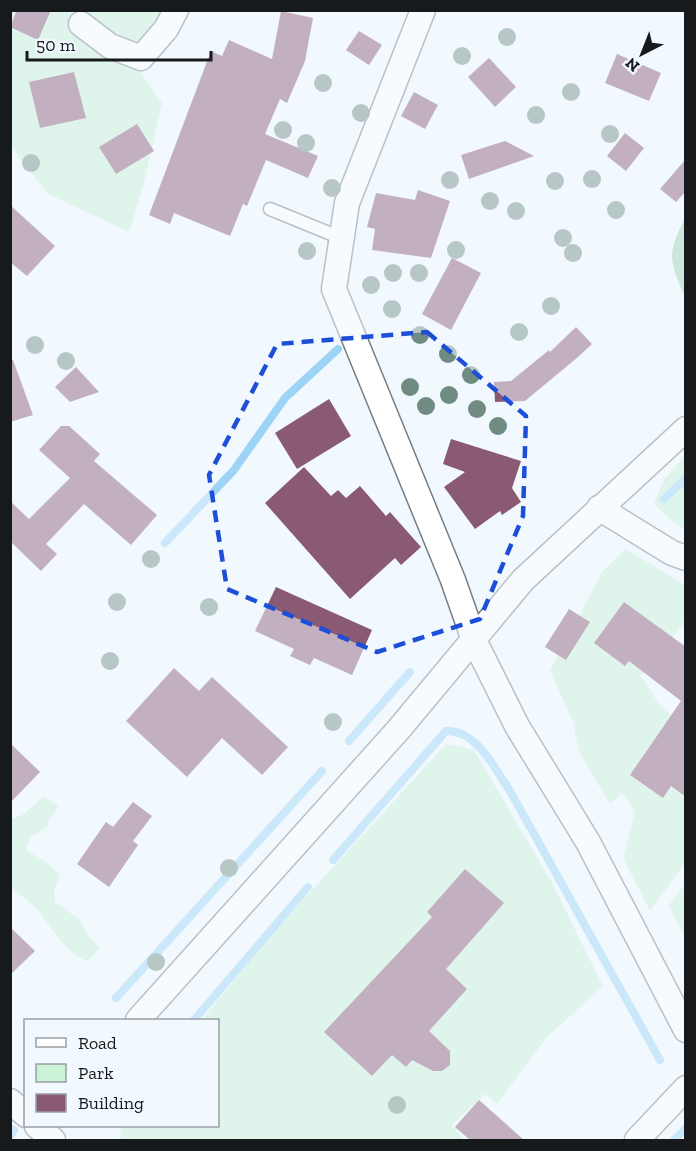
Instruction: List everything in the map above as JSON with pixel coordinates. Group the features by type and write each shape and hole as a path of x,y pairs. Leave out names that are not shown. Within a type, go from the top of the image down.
{"street":[{"path":"81,24 110,46 141,58 166,29 176,10"},
{"path":"423,10 346,202 334,290 453,580 474,640 517,726 588,842 686,1030"},
{"path":"139,1019 399,729 523,580 686,429"},
{"path":"599,508 672,553 686,558"},
{"path":"637,1140 686,1088"},
{"path":"10,1101 24,1113"}],"lane":[{"path":"270,209 341,238"}],"highlighted area":[{"path":"427,332 526,416 523,516 480,619 377,652 227,589 209,475 277,344"}],"green space":[{"path":"11,11 167,11 141,74 162,103 144,183 129,232 48,194 11,146"},
{"path":"685,218 685,293 683,293 672,255 675,239"},
{"path":"685,455 685,530 654,504 663,481"},
{"path":"626,549 685,585 685,621 641,676 660,706 686,727 685,863 650,911 623,858 635,812 622,793 610,804 579,752 573,721 550,671 602,572"},
{"path":"446,744 474,750 551,881 603,986 546,1038 497,1104 485,1094 452,1125 464,1140 120,1140 121,1127 219,1127 219,1019 203,1019 270,936"},
{"path":"44,796 59,807 49,819 47,827 30,838 26,850 50,865 60,876 54,889 55,902 80,920 87,934 100,948 88,961 65,946 36,908 11,887 11,819 24,814"},
{"path":"685,884 685,936 668,906"}],"building":[{"path":"17,10 51,10 38,40 10,27"},
{"path":"281,11 313,18 305,61 287,103 280,99 265,134 318,156 308,178 266,160 247,206 243,204 230,236 174,213 170,224 149,215 211,51 222,56 229,40 272,59"},
{"path":"359,31 382,45 369,65 346,50"},
{"path":"617,54 661,73 649,101 605,83"},
{"path":"489,58 516,87 495,107 468,77"},
{"path":"74,72 86,118 40,128 29,82"},
{"path":"414,92 438,105 425,129 401,116"},
{"path":"137,124 154,151 116,174 99,147"},
{"path":"625,133 644,148 626,171 607,156"},
{"path":"505,141 534,156 469,179 461,155"},
{"path":"686,159 686,191 676,202 660,189"},
{"path":"418,190 450,201 431,258 372,250 375,229 367,227 376,193 415,200"},
{"path":"10,205 55,246 27,276 10,262"},
{"path":"452,258 481,273 451,330 422,314"},
{"path":"576,327 592,344 578,357 525,401 495,402 494,382 511,381 549,350 550,352"},
{"path":"10,360 13,360 33,415 10,422"},
{"path":"76,367 99,392 70,402 55,387"},
{"path":"329,399 351,436 297,469 275,433"},
{"path":"61,426 69,426 100,454 94,461 157,515 131,545 84,504 46,544 57,554 41,571 10,541 10,501 29,519 70,478 39,450"},
{"path":"451,439 521,461 512,488 521,502 502,515 500,511 475,529 444,487 465,472 443,464"},
{"path":"304,467 331,496 338,490 346,498 360,486 386,516 390,512 421,547 401,565 395,558 350,599 265,503"},
{"path":"276,587 372,630 352,675 314,658 310,665 290,656 294,649 255,631"},
{"path":"624,602 686,647 686,797 671,786 663,798 630,775 681,701 629,661 625,666 594,643"},
{"path":"569,609 590,622 566,660 545,647"},
{"path":"174,668 199,691 212,677 288,747 262,775 222,738 187,777 126,721"},
{"path":"10,743 40,772 10,803"},
{"path":"133,802 152,816 133,841 138,845 109,887 77,864 106,822 113,827"},
{"path":"465,869 504,903 446,969 467,989 429,1031 450,1051 450,1065 442,1071 433,1071 412,1060 406,1067 392,1055 372,1076 324,1032 432,917 427,912"},
{"path":"10,927 35,951 10,975"},
{"path":"479,1100 524,1140 470,1140 455,1127"}],"waterway":[{"path":"165,543 234,470 285,398 338,349"},
{"path":"664,499 686,478"},
{"path":"349,741 410,672"},
{"path":"333,860 446,731 467,736 484,752 510,791 660,1060"},
{"path":"116,998 322,771"},
{"path":"195,1019 308,887"},
{"path":"674,1140 686,1128"},
{"path":"10,1136 14,1130"}]}
